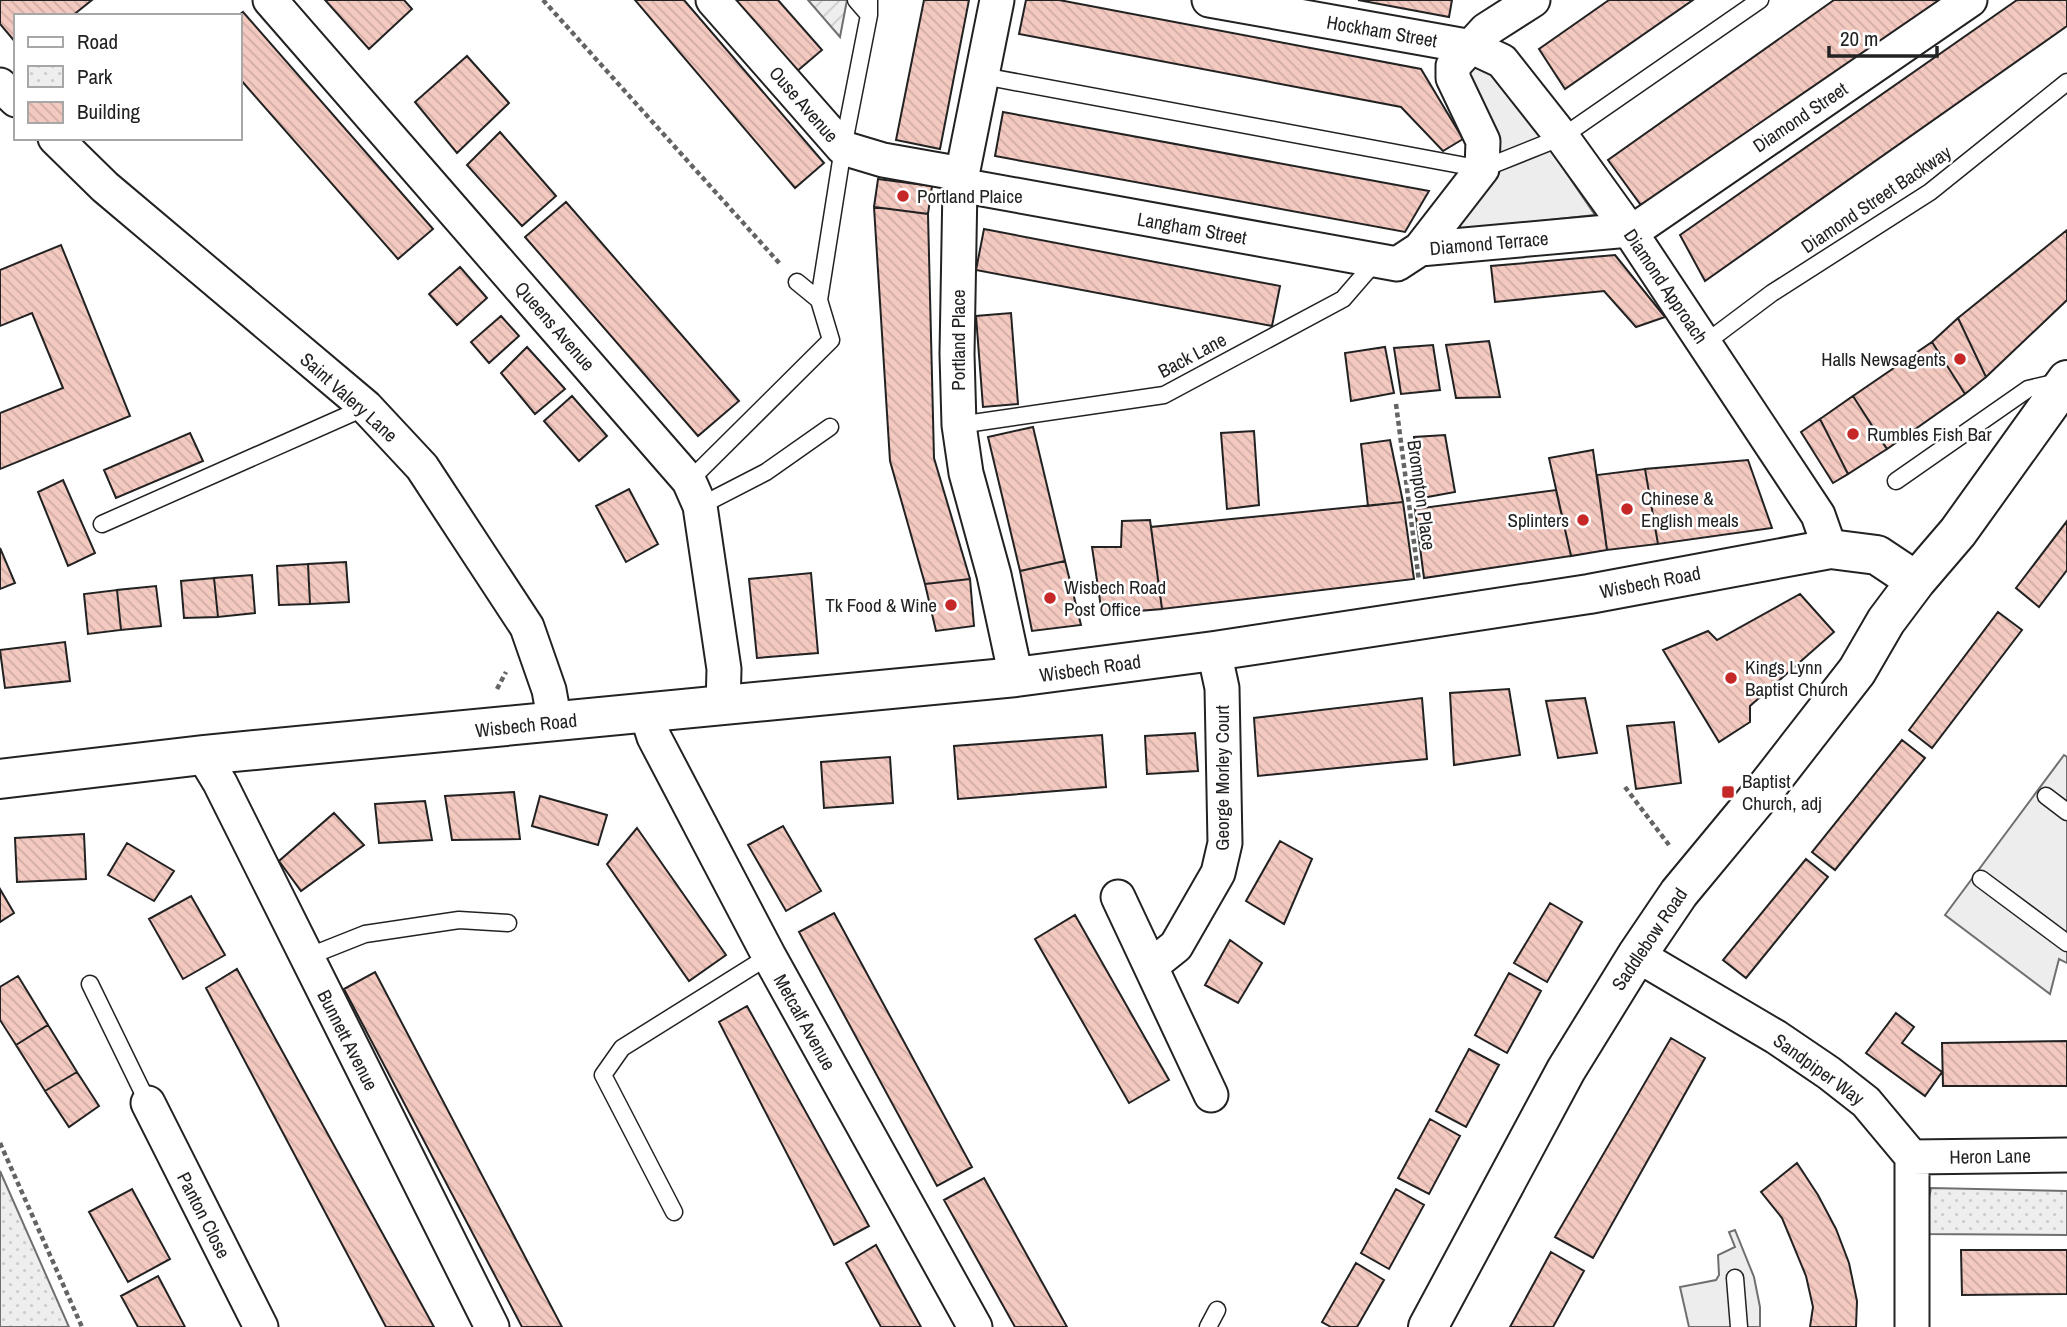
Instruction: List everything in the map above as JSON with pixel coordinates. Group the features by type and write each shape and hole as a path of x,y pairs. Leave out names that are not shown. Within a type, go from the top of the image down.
{"street":[{"name":"Queens Avenue","path":"270,0 695,494"},
{"name":"Ouse Avenue","path":"713,0 843,148 961,179"},
{"name":"Portland Place","path":"997,0 961,179 957,354 959,425 966,474 994,575 1017,677"},
{"name":"Hockham Street","path":"1209,0 1472,47"},
{"name":"Diamond Street","path":"1629,230 1642,225 1970,0"},
{"path":"1482,169 1483,141 1453,78 1453,66 1486,30 1528,2"},
{"name":"Diamond Approach","path":"1472,47 1502,61 1562,137 1629,230 1818,515 1830,549"},
{"path":"0,85 14,98"},
{"name":"Saint Valery Lane","path":"57,140 105,187 366,407 422,467 527,627 549,690 555,723"},
{"name":"Diamond Terrace","path":"1420,249 1482,169"},
{"name":"Langham Street","path":"961,179 1374,262 1396,264 1420,249"},
{"name":"Diamond Terrace","path":"1420,249 1629,230"},
{"path":"1916,580 1958,532 2067,380"},
{"path":"695,494 724,669 723,706"},
{"name":"Wisbech Road","path":"0,779 203,755 1017,677 1214,651 1589,594 1830,549 1877,555 1916,580"},
{"name":"Saddlebow Road","path":"1428,1327 1566,1070 1637,955 1679,893 1766,788 1857,671 1886,621 1916,580"},
{"name":"George Morley Court","path":"1151,966 1176,946 1218,873 1225,843 1222,688 1214,651"},
{"name":"Metcalf Avenue","path":"646,712 654,737 769,956 975,1327"},
{"name":"Bunnett Avenue","path":"203,755 220,783 492,1327"},
{"path":"1118,897 1212,1095"},
{"name":"Sandpiper Way","path":"1637,955 1776,1037 1829,1073 1866,1102 1912,1157"},
{"name":"Panton Close","path":"148,1103 261,1327"},
{"name":"Heron Lane","path":"1912,1157 2067,1155"},
{"path":"1912,1157 1912,1327"}],"lane":[{"path":"695,494 831,340 819,300 869,7 856,0"},
{"path":"983,76 1482,169 1562,137 1760,0"},
{"name":"Diamond Street Backway","path":"1704,344 1772,293 1930,192 2067,82"},
{"name":"Back Lane","path":"959,425 1164,395 1343,299 1374,262"},
{"path":"797,282 819,300"},
{"path":"1896,481 2028,389 2067,380"},
{"path":"102,524 366,407"},
{"path":"695,494 766,472 830,427"},
{"path":"2046,796 2067,812"},
{"path":"1981,879 2067,943"},
{"path":"307,957 365,934 459,920 508,923"},
{"path":"674,1212 603,1075 622,1048 769,956"},
{"path":"90,984 148,1103"},
{"path":"1735,1278 1739,1327"},
{"path":"1208,1327 1217,1310"}],"path":[{"path":"543,0 797,282"},
{"name":"Brompton Place","path":"1396,404 1420,589"},
{"path":"1625,787 1673,849"},
{"path":"0,1143 82,1327"}],"green space":[{"path":"808,0 847,0 840,37"},
{"path":"0,1171 69,1327 0,1327"},
{"path":"1931,1188 2067,1191 2067,1235 1922,1234"}],"shaded area":[{"path":"1479,63 1498,73 1595,215 1456,230 1491,177 1463,75"},
{"path":"2064,755 2067,757 2067,963 2059,959 2050,994 1945,915"},
{"path":"1735,1230 1754,1277 1760,1307 1760,1327 1689,1327 1680,1287 1716,1280 1719,1275 1718,1255 1735,1247 1729,1232"}],"building":[{"path":"0,0 92,0 74,14 14,14 14,41 0,24"},
{"path":"325,0 404,0 412,9 369,49"},
{"path":"635,0 684,0 824,163 795,188"},
{"path":"734,0 778,0 822,50 796,72"},
{"path":"924,0 969,0 940,149 896,140"},
{"path":"1026,0 1059,0 1421,69 1463,139 1443,151 1401,107 1019,34"},
{"path":"1358,0 1452,0 1449,17"},
{"path":"1609,0 1693,0 1565,89 1539,49"},
{"path":"1834,0 1944,0 1643,208 1608,160"},
{"path":"2017,0 2067,0 2067,26 1705,281 1680,235"},
{"path":"243,12 433,229 398,259 242,81 240,14"},
{"path":"467,56 509,103 457,153 415,102"},
{"path":"1003,112 1429,191 1405,232 995,156"},
{"path":"500,132 556,196 522,226 467,165"},
{"name":"Portland Plaice","path":"878,179 932,186 928,214 874,207"},
{"path":"566,202 739,401 698,436 525,237"},
{"path":"874,207 928,214 934,458 970,579 925,584 890,461"},
{"path":"984,229 1280,286 1272,326 976,270"},
{"path":"2067,230 2067,300 1986,377 1958,318"},
{"path":"61,245 130,416 0,469 0,413 63,388 32,313 0,326 0,270"},
{"path":"1615,255 1665,317 1636,327 1604,291 1495,302 1491,266"},
{"path":"460,267 487,298 457,325 429,294"},
{"path":"1011,313 1018,404 983,407 976,316"},
{"path":"501,316 519,336 489,363 471,342"},
{"name":"Halls Newsagents","path":"1958,318 1986,377 1965,394 1932,342"},
{"path":"1489,341 1500,397 1456,398 1446,345"},
{"path":"1932,342 1965,394 1887,449 1853,396"},
{"path":"1433,345 1440,390 1401,394 1394,348"},
{"path":"527,347 565,389 535,414 501,373"},
{"path":"1385,347 1394,393 1351,401 1345,353"},
{"path":"572,396 607,436 579,461 544,421"},
{"name":"Rumbles Fish Bar","path":"1853,396 1887,449 1848,474 1820,419"},
{"path":"1820,419 1848,474 1833,483 1801,432"},
{"path":"1033,427 1065,561 1020,571 988,437"},
{"path":"1254,431 1259,505 1227,509 1221,433"},
{"path":"190,433 203,461 116,498 104,470"},
{"path":"1445,435 1455,492 1422,498 1414,437"},
{"path":"1390,440 1403,502 1368,506 1361,444"},
{"name":"Splinters","path":"1593,450 1607,550 1571,556 1549,458"},
{"path":"1748,460 1772,528 1658,544 1645,469"},
{"name":"Chinese & English meals","path":"1645,469 1658,544 1607,550 1597,475"},
{"path":"63,480 95,553 68,566 38,492"},
{"path":"629,489 658,544 626,562 596,506"},
{"path":"1556,490 1571,556 1424,578 1415,509"},
{"path":"1403,502 1414,579 1162,609 1151,527"},
{"path":"1150,520 1162,609 1102,614 1092,547 1121,547 1122,521"},
{"path":"2067,521 2067,570 2039,607 2016,588"},
{"path":"0,548 15,583 0,589"},
{"name":"Wisbech Road Post Office","path":"1065,561 1081,625 1032,631 1020,571"},
{"path":"346,562 349,602 310,604 308,564"},
{"path":"308,564 310,604 279,605 277,566"},
{"path":"811,573 818,653 757,658 749,579"},
{"path":"252,575 255,613 218,617 214,578"},
{"path":"214,578 218,617 184,618 181,581"},
{"name":"Tk Food & Wine","path":"970,579 974,626 936,631 925,584"},
{"path":"156,586 161,626 121,630 117,590"},
{"path":"117,590 121,630 88,634 84,594"},
{"name":"Kings Lynn Baptist Church","path":"1800,594 1834,632 1750,706 1750,722 1719,742 1663,650 1708,631 1717,640"},
{"path":"1998,612 2022,630 1932,748 1909,730"},
{"path":"65,642 70,681 5,688 0,650"},
{"path":"1509,689 1520,755 1454,765 1450,693"},
{"path":"1422,698 1427,759 1258,776 1254,718"},
{"path":"1585,698 1597,753 1558,758 1546,701"},
{"path":"1674,722 1681,783 1636,789 1627,726"},
{"path":"1195,733 1198,771 1147,774 1145,736"},
{"path":"1102,735 1106,787 958,799 954,746"},
{"path":"1902,740 1925,758 1835,870 1812,852"},
{"path":"890,757 893,803 824,808 821,762"},
{"path":"514,792 520,839 452,840 445,796"},
{"path":"540,796 607,815 598,845 532,826"},
{"path":"425,801 432,840 379,843 375,804"},
{"path":"334,813 364,845 301,891 279,861"},
{"path":"783,826 821,891 786,911 748,845"},
{"path":"637,828 726,955 689,981 607,864"},
{"path":"84,834 86,879 17,882 15,838"},
{"path":"1280,841 1312,859 1284,924 1246,901"},
{"path":"127,843 174,871 154,901 108,875"},
{"path":"1806,859 1828,877 1746,978 1723,960"},
{"path":"0,889 14,913 0,922"},
{"path":"191,896 225,955 183,979 149,919"},
{"path":"1550,903 1582,922 1547,982 1514,963"},
{"path":"834,913 972,1167 937,1186 799,932"},
{"path":"1075,915 1169,1080 1129,1103 1035,939"},
{"path":"1230,940 1262,963 1238,1003 1205,985"},
{"path":"237,969 434,1327 386,1327 206,988"},
{"path":"375,972 562,1327 522,1327 344,989"},
{"path":"1509,973 1541,991 1507,1053 1475,1035"},
{"path":"18,976 48,1025 16,1045 0,1020 0,987"},
{"path":"747,1006 869,1226 834,1245 719,1022"},
{"path":"1896,1013 1914,1027 1902,1043 1942,1072 1925,1096 1866,1053"},
{"path":"48,1025 77,1072 45,1091 16,1045"},
{"path":"1671,1038 1705,1058 1593,1258 1555,1237"},
{"path":"2067,1041 2067,1086 1943,1086 1942,1043"},
{"path":"1469,1049 1499,1065 1466,1127 1436,1111"},
{"path":"77,1072 99,1106 69,1127 45,1091"},
{"path":"1430,1119 1460,1136 1429,1194 1398,1178"},
{"path":"1797,1163 1836,1229 1849,1263 1857,1301 1856,1327 1810,1327 1813,1307 1806,1276 1782,1218 1761,1192"},
{"path":"984,1178 1067,1327 1015,1327 944,1200"},
{"path":"132,1189 170,1259 128,1282 89,1212"},
{"path":"1396,1189 1424,1205 1389,1269 1361,1253"},
{"path":"876,1245 921,1327 881,1327 846,1263"},
{"path":"1961,1250 2067,1250 2067,1294 1962,1295"},
{"path":"1551,1252 1584,1271 1553,1327 1510,1327"},
{"path":"1356,1263 1384,1280 1357,1327 1331,1327 1322,1322"},
{"path":"158,1276 185,1327 138,1327 121,1296"}],"place":[{"name":"Portland Plaice","path":"903,196"},
{"name":"Halls Newsagents","path":"1960,359"},
{"name":"Rumbles Fish Bar","path":"1853,434"},
{"name":"Chinese & English meals","path":"1627,509"},
{"name":"Splinters","path":"1583,520"},
{"name":"Wisbech Road Post Office","path":"1050,598"},
{"name":"Tk Food & Wine","path":"951,605"},
{"name":"Kings Lynn Baptist Church","path":"1731,678"},
{"name":"Baptist Church, adj","path":"1728,792"}]}
